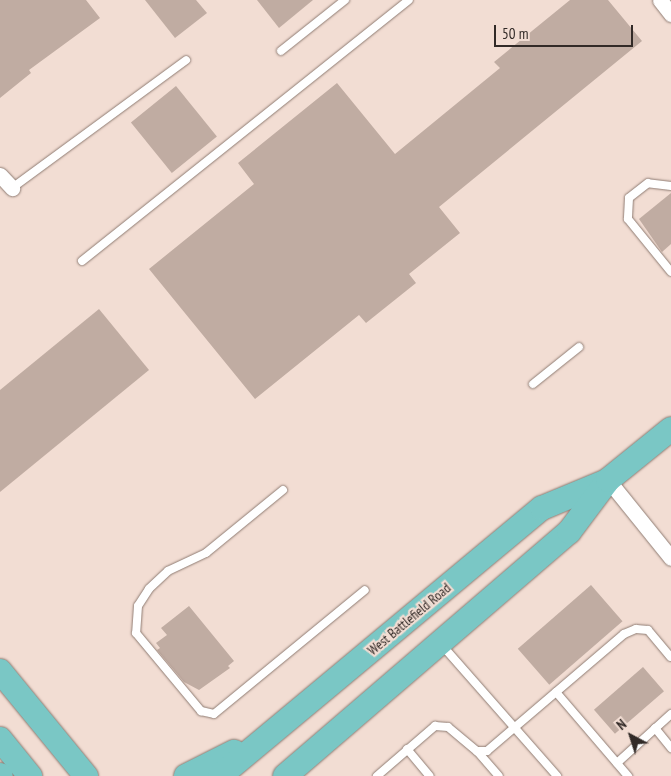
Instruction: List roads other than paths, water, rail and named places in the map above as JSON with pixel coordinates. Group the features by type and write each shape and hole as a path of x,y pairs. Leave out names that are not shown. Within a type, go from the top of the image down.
{"main road":[{"name":"West Battlefield Road","path":"284,776 441,644 569,532 608,480 671,428"},
{"name":"West Battlefield Road","path":"220,776 542,508 608,480"},
{"path":"0,671 86,775"},
{"path":"186,776 232,754 310,701"},
{"path":"0,739 30,776"}],"street":[{"path":"660,0 671,14"},
{"path":"0,175 12,188"},
{"path":"608,480 671,558"}],"lane":[{"path":"281,51 345,0"},
{"path":"82,261 410,0"},
{"path":"12,188 186,60"},
{"path":"671,186 648,183 629,198 628,219 671,272"},
{"path":"533,384 579,347"},
{"path":"283,490 206,554 168,571 148,589 138,606 136,634 201,711 214,714 365,590"},
{"path":"477,751 487,752 624,634 636,628 648,630 671,657"},
{"path":"441,644 557,776"},
{"path":"556,692 628,776"},
{"path":"617,763 671,714"},
{"path":"377,776 436,726 448,727 477,751 499,776"},
{"path":"655,728 671,748"},
{"path":"407,749 430,776"}]}
